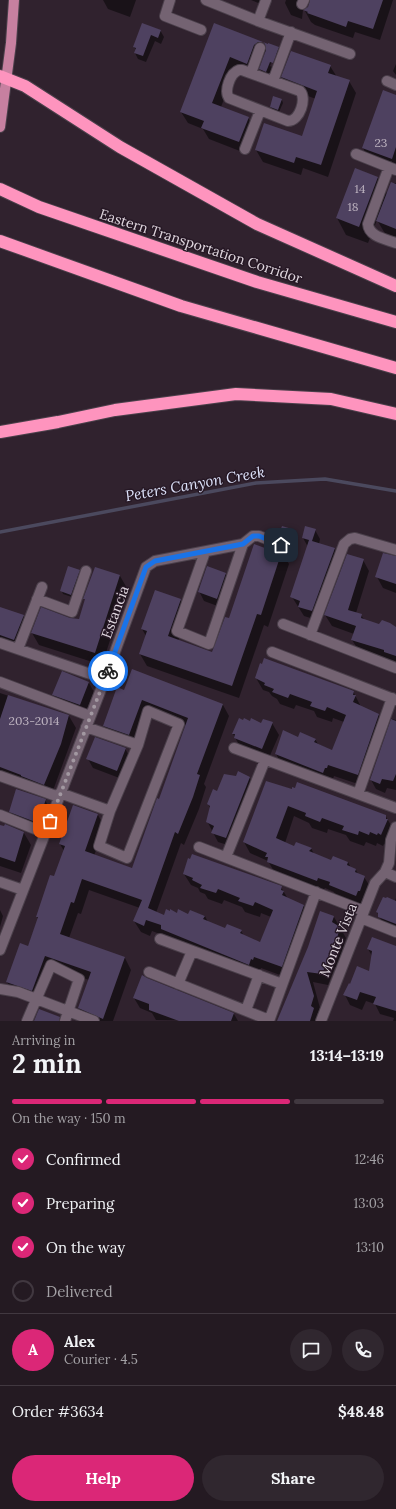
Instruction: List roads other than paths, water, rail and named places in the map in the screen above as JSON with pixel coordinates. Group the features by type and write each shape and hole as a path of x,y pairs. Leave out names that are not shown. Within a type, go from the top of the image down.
{"highway":[{"path":"3,77 25,86 120,147 257,224 396,286"},
{"name":"Eastern Transportation Corridor","path":"0,189 39,207 258,282 396,322"},
{"path":"0,241 181,306 396,368"},
{"path":"0,432 114,410 236,394 331,399 396,414"}],"main road":[{"path":"0,127 3,77 14,0"}],"street":[{"path":"170,0 164,16 201,30"},
{"path":"206,0 258,21 350,54"},
{"path":"258,21 266,0"},
{"path":"273,81 291,32"},
{"path":"251,73 260,48"},
{"path":"242,70 273,81 302,93 303,99 297,117 292,121 288,121 231,100 227,95 226,91 233,74 236,71 242,70"},
{"path":"245,150 260,111"},
{"path":"356,154 393,169 368,224 369,230 374,234 396,243"},
{"name":"Estancia","path":"0,947 105,679 146,567 155,561 243,544 253,536 259,536 281,545"},
{"path":"310,635 346,541 355,538 396,550"},
{"path":"205,552 177,631 209,644 243,544"},
{"path":"37,599 72,612 86,572"},
{"path":"18,649 42,588"},
{"path":"283,624 396,668"},
{"path":"0,643 105,679"},
{"path":"272,652 394,699 358,794"},
{"path":"0,682 90,716"},
{"path":"148,711 179,724 127,858 99,846 110,811 138,745 148,711"},
{"path":"86,727 138,745"},
{"path":"234,748 396,808"},
{"path":"226,857 265,760"},
{"path":"0,776 110,811"},
{"path":"0,815 45,833"},
{"path":"396,827 391,840 390,867 396,877"},
{"path":"199,847 316,892 396,932"},
{"name":"Monte Vista","path":"321,1021 375,883 390,867"},
{"path":"0,882 23,890"},
{"path":"149,972 269,1020 316,892"},
{"path":"160,939 282,984"},
{"path":"178,984 192,951"},
{"path":"27,1021 51,965 79,979 66,1016"},
{"path":"246,1010 259,975"},
{"path":"0,989 18,992 36,999 66,1016 94,1021"}],"waterway":[{"name":"Peters Canyon Creek","path":"0,532 256,483 325,479 396,491"}]}
